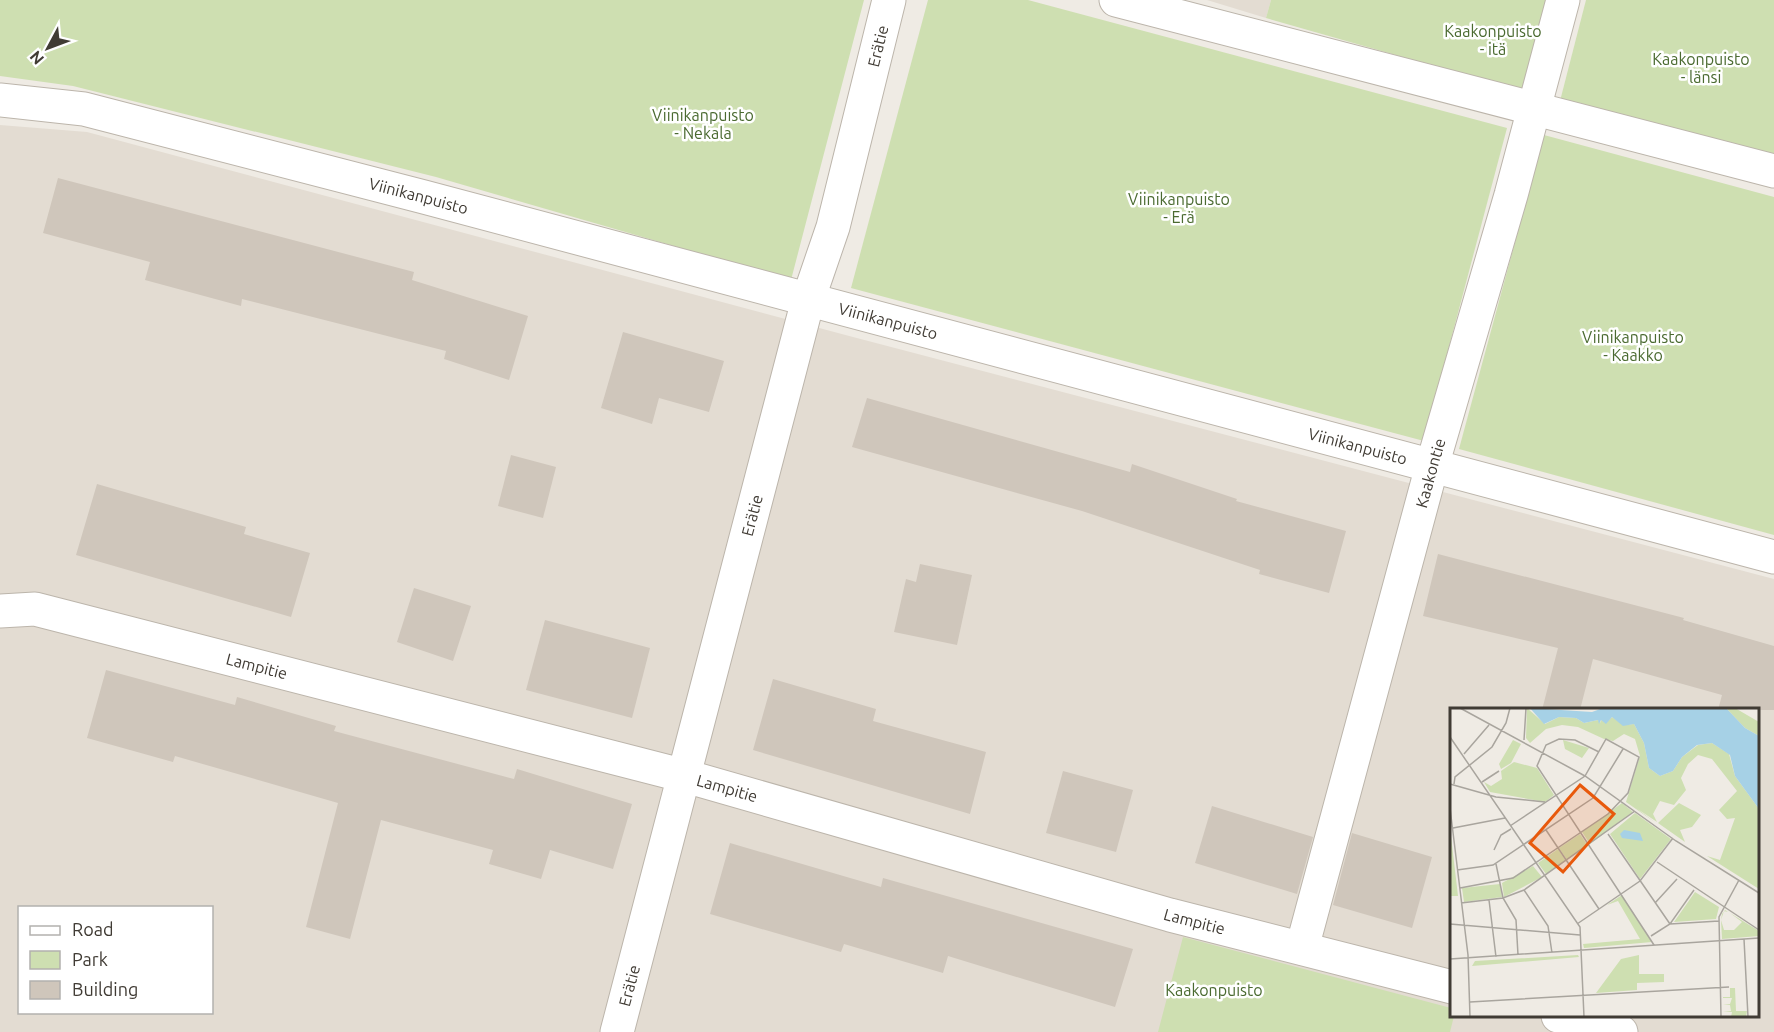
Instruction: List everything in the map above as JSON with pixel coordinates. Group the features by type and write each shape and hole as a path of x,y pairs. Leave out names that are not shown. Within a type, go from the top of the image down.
{"street":[{"name":"Erätie","path":"617,1032 808,300 834,227 889,0"},
{"path":"1116,0 1774,171"},
{"name":"Kaakontie","path":"1302,948 1432,466 1563,0"},
{"name":"Viinikanpuisto","path":"0,100 84,109 424,196 1774,557"},
{"name":"Lampitie","path":"0,611 35,609 685,776 1170,915 1450,986"},
{"path":"1562,1017 1621,1032"}],"shaded area":[{"path":"1207,0 1271,0 1266,18"},
{"path":"0,125 87,132 853,337 1774,579 1774,1032 0,1032"}],"green space":[{"name":"Viinikanpuisto - Nekala","path":"0,0 864,0 791,280 436,177 73,86 0,76"},
{"name":"Viinikanpuisto - Erä","path":"928,0 1028,0 1507,128 1424,441 851,288"},
{"name":"Kaakonpuisto - itä","path":"1271,0 1548,0 1522,91 1266,18"},
{"name":"Kaakonpuisto - länsi","path":"1586,0 1774,0 1774,158 1560,101"},
{"name":"Viinikanpuisto - Kaakko","path":"1544,135 1774,197 1774,535 1459,449"},
{"name":"Kaakonpuisto","path":"1183,937 1450,1008 1450,1017 1454,1017 1450,1032 1158,1032"}],"building":[{"path":"58,178 414,272 412,280 528,316 509,380 444,359 446,351 242,299 241,306 145,280 150,262 43,233"},
{"path":"623,332 724,361 709,412 659,398 652,424 601,408"},
{"path":"867,398 1130,472 1132,464 1237,499 1236,501 1346,531 1329,593 1259,574 1260,570 1082,511 852,447"},
{"path":"511,455 556,467 543,518 498,506"},
{"path":"97,484 246,527 244,534 310,553 291,617 76,555"},
{"path":"1438,554 1684,618 1683,620 1774,646 1774,710 1719,708 1722,695 1593,659 1581,708 1543,708 1558,648 1423,616"},
{"path":"920,564 972,575 957,645 894,632 906,579 916,582"},
{"path":"414,588 471,606 453,661 397,642"},
{"path":"545,620 650,648 632,718 526,690"},
{"path":"106,670 235,705 237,697 336,726 334,731 514,779 517,769 632,804 613,869 550,850 541,879 489,864 493,850 381,820 350,939 306,927 338,803 175,756 173,762 87,738"},
{"path":"773,679 876,709 873,721 986,752 970,814 753,750"},
{"path":"1063,771 1133,790 1116,852 1046,833"},
{"path":"1212,806 1313,837 1297,894 1195,863"},
{"path":"1352,833 1432,857 1412,928 1333,905"},
{"path":"730,843 881,887 883,878 1133,949 1115,1007 948,956 943,973 844,944 841,952 710,914"}]}
